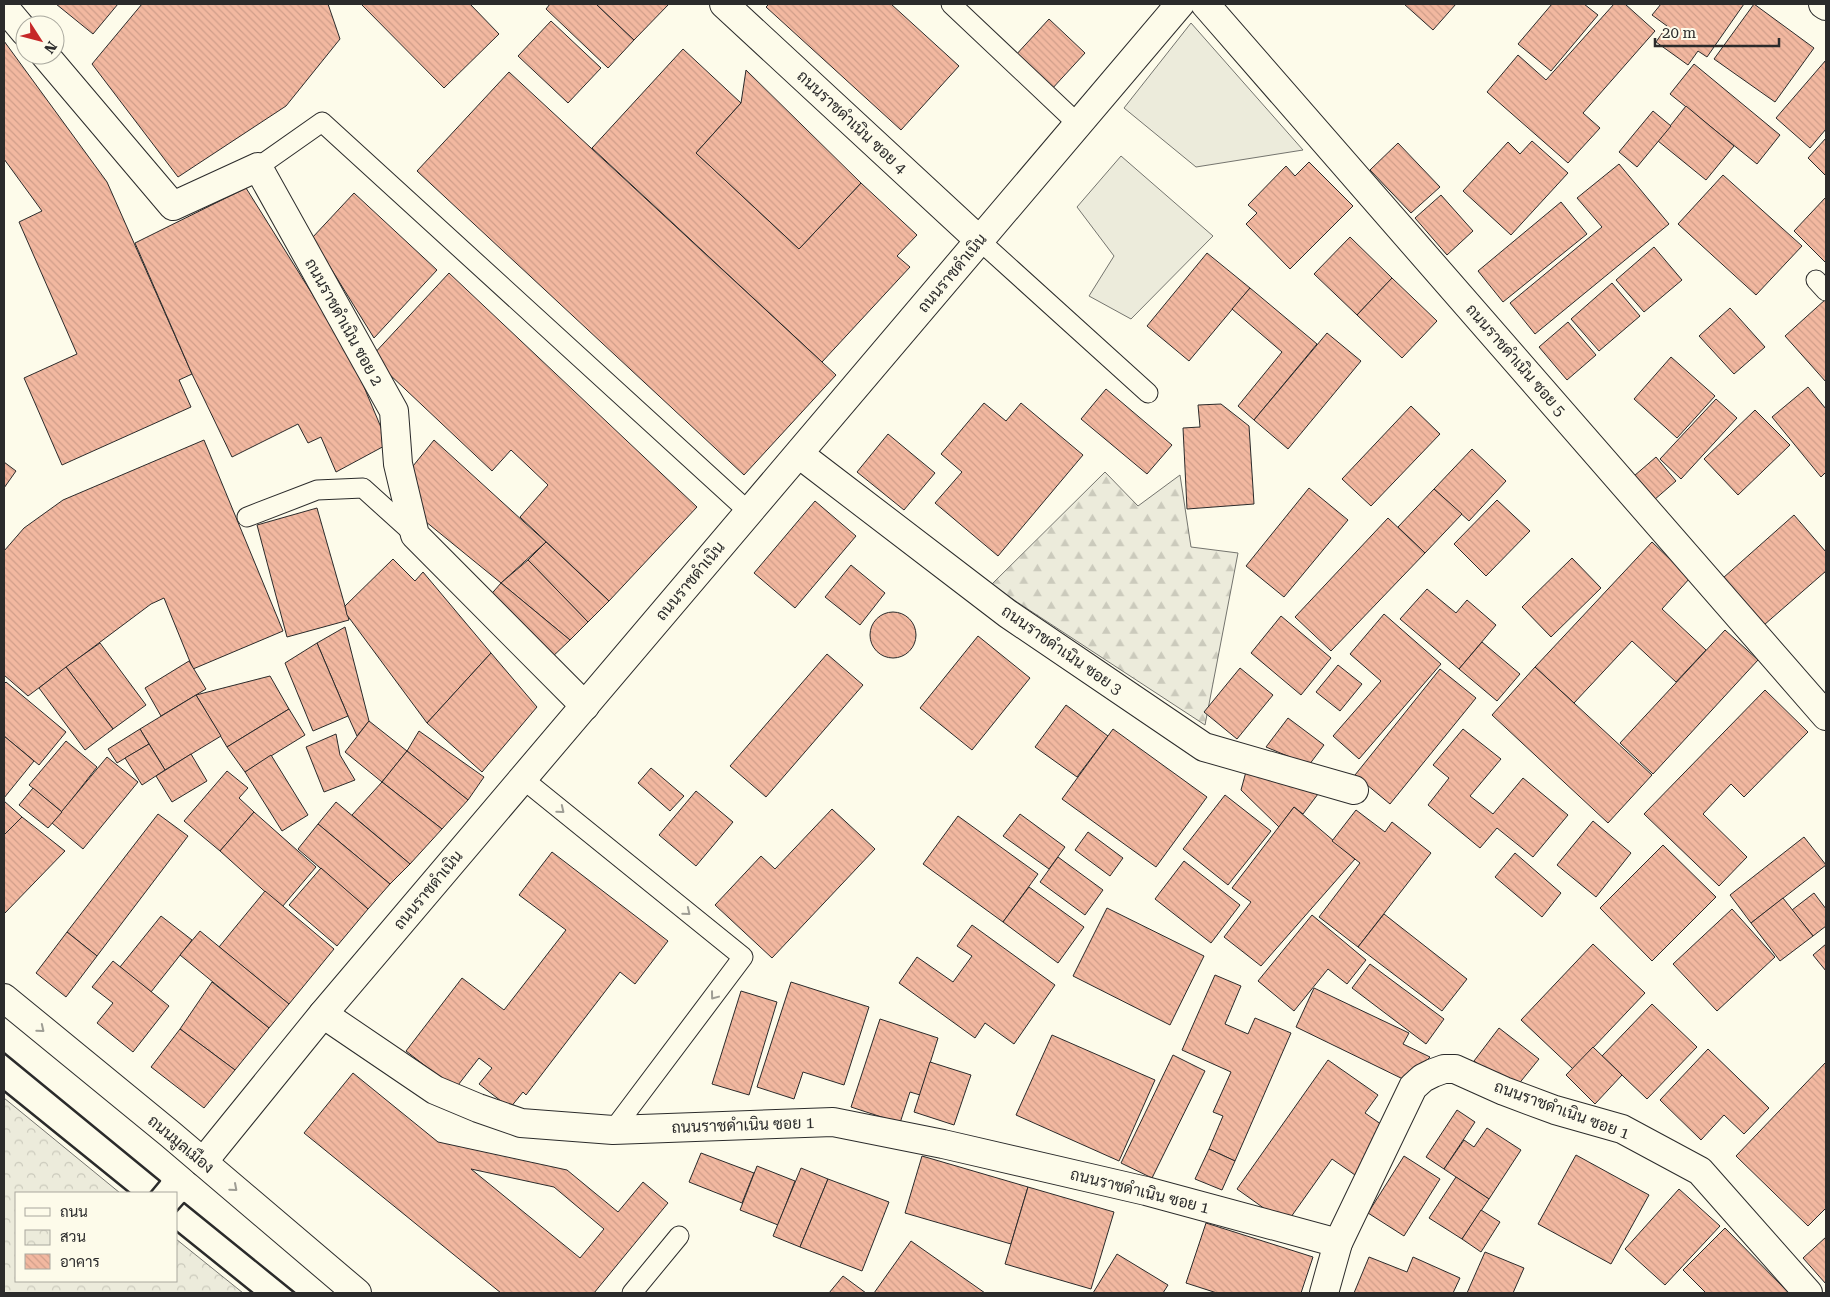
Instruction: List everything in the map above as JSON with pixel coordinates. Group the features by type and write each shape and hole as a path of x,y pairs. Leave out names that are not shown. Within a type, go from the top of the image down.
{"street":[{"name":"ถนนราชดำเนิน ซอย 4","path":"724,4 979,240"},
{"name":"ถนนราชดำเนิน","path":"203,1162 323,1014 1180,4"},
{"name":"ถนนราชดำเนิน ซอย 5","path":"1205,4 1826,716"},
{"path":"4,7 15,20"},
{"path":"54,65 174,206 258,167"},
{"name":"ถนนราชดำเนิน ซอย 2","path":"258,167 394,411 398,464 416,535"},
{"name":"ถนนราชดำเนิน ซอย 3","path":"799,454 1008,614 1204,747 1354,790"},
{"path":"416,535 586,706"},
{"name":"ถนนมูลเมือง","path":"4,998 203,1162 357,1293"},
{"name":"ถนนราชดำเนิน ซอย 1","path":"323,1014 435,1090 478,1108 522,1123 613,1130 833,1122 943,1144 1146,1191 1338,1243 1413,1087 1422,1078 1433,1073 1444,1069 1455,1069 1504,1091 1555,1110 1622,1129 1700,1171 1808,1293"},
{"path":"1324,1293 1338,1243"}],"lane":[{"path":"951,4 1078,124"},
{"path":"258,167 322,122 749,512"},
{"path":"979,240 1148,393"},
{"path":"247,517 317,490 363,488 416,535"},
{"path":"523,779 743,957 613,1130"},
{"path":"632,1293 680,1236"}],"green space":[{"path":"1191,23 1303,150 1196,167 1124,108"},
{"path":"1121,156 1213,236 1131,319 1089,296 1114,256 1077,207"},
{"path":"1105,472 1138,506 1180,475 1191,547 1238,553 1205,725 991,585"},
{"path":"4,1098 119,1192 15,1192 15,1282 178,1282 178,1241 243,1293 4,1293"}],"building":[{"path":"56,4 118,4 93,34"},
{"path":"142,4 328,4 340,39 286,106 178,177 92,64"},
{"path":"361,4 470,4 499,34 444,88"},
{"path":"550,4 596,4 634,40 608,68 546,9"},
{"path":"596,4 669,4 634,40"},
{"path":"769,4 891,4 959,66 901,130 766,7"},
{"path":"1404,4 1456,4 1433,30"},
{"path":"1552,4 1584,4 1598,15 1551,71 1518,44"},
{"path":"1614,4 1625,4 1655,31 1583,113 1600,128 1568,163 1487,92 1518,55 1546,80"},
{"path":"1661,4 1744,4 1707,57 1698,51 1688,65 1656,42 1667,26 1652,15"},
{"path":"1754,4 1814,48 1775,102 1714,59"},
{"path":"1049,19 1085,53 1051,90 1014,57"},
{"path":"551,21 601,68 568,103 518,56"},
{"path":"4,41 15,56 15,65 22,65 107,182 192,374 179,380 191,407 62,465 24,378 77,354 19,222 42,211 4,159"},
{"path":"683,49 741,103 696,153 799,249 861,183 917,235 897,256 910,267 822,362 592,148"},
{"path":"1826,60 1826,129 1810,148 1776,118"},
{"path":"1694,64 1780,135 1757,164 1670,94"},
{"path":"746,70 861,183 799,249 696,153 741,103"},
{"path":"509,72 836,375 744,475 417,171"},
{"path":"1686,106 1734,146 1706,180 1658,141"},
{"path":"1653,111 1671,126 1637,167 1619,152"},
{"path":"1826,138 1826,176 1808,158"},
{"path":"1532,141 1568,173 1511,235 1463,191 1508,142 1520,154"},
{"path":"1398,143 1440,187 1411,213 1370,170"},
{"path":"1309,162 1353,206 1290,269 1246,224 1257,213 1248,205 1286,166 1295,176"},
{"path":"1619,164 1669,224 1535,334 1510,303 1602,227 1577,198"},
{"path":"1723,175 1802,246 1756,295 1678,224"},
{"path":"246,188 351,356 388,444 336,472 321,437 308,443 298,424 232,457 192,374 135,243"},
{"path":"354,193 437,270 374,338 312,238"},
{"path":"1441,195 1473,231 1447,255 1415,218"},
{"path":"1826,197 1826,263 1794,231"},
{"path":"1561,202 1587,234 1503,302 1478,271"},
{"path":"1350,237 1392,278 1357,315 1314,274"},
{"path":"1654,247 1682,280 1644,312 1616,280"},
{"path":"1207,253 1250,288 1189,361 1147,326"},
{"path":"449,273 697,507 609,601 520,517 548,485 511,450 492,471 371,357"},
{"path":"1392,278 1437,321 1402,358 1357,315"},
{"path":"1612,283 1640,316 1599,351 1571,319"},
{"path":"1250,288 1317,344 1254,420 1238,406 1282,352 1232,309"},
{"path":"1826,299 1826,382 1785,336"},
{"path":"1730,308 1765,347 1734,374 1699,336"},
{"path":"1568,322 1596,355 1567,380 1539,347"},
{"path":"1327,333 1361,361 1288,449 1254,420"},
{"path":"1671,357 1715,396 1677,438 1634,399"},
{"path":"1808,387 1826,409 1826,472 1821,477 1772,417"},
{"path":"1106,389 1172,445 1147,474 1081,419"},
{"path":"1716,399 1737,418 1681,479 1660,459"},
{"path":"984,403 1006,421 1021,403 1083,455 998,556 935,503 962,472 941,454"},
{"path":"1221,404 1249,426 1254,504 1187,509 1183,428 1200,427 1198,405"},
{"path":"1411,406 1440,434 1371,506 1342,479"},
{"path":"1755,410 1790,445 1738,495 1704,459"},
{"path":"888,434 935,473 904,510 857,472"},
{"path":"204,440 283,631 193,669 164,598 151,604 28,696 4,675 4,551 24,528 63,500"},
{"path":"434,440 546,542 501,583 420,517 409,471"},
{"path":"1472,449 1506,481 1469,521 1434,489"},
{"path":"1656,457 1676,481 1654,500 1634,476"},
{"path":"4,462 16,471 4,488"},
{"path":"1309,488 1348,520 1284,597 1246,566"},
{"path":"1434,489 1462,514 1425,553 1398,527"},
{"path":"1497,500 1530,531 1486,576 1454,544"},
{"path":"815,501 856,536 795,608 754,573"},
{"path":"317,508 349,620 287,637 257,525"},
{"path":"1794,515 1826,552 1826,571 1764,625 1723,578"},
{"path":"1388,518 1425,553 1331,651 1295,617"},
{"path":"546,542 609,601 588,622 528,560"},
{"path":"1652,542 1690,578 1662,609 1706,650 1676,682 1632,641 1574,703 1535,667"},
{"path":"1572,558 1601,588 1551,637 1522,607"},
{"path":"393,559 415,581 423,572 491,653 427,723 347,615 345,606"},
{"path":"528,560 588,622 570,640 501,583"},
{"path":"851,565 885,593 860,625 825,597"},
{"path":"501,583 570,640 549,660 487,599"},
{"path":"1427,589 1456,613 1467,600 1496,625 1459,669 1400,619"},
{"path":"893,612 906,616 912,622 916,635 912,648 906,654 893,658 880,654 874,648 870,635 874,622 880,616"},
{"path":"1384,614 1441,664 1359,759 1333,736 1381,681 1350,654"},
{"path":"1281,616 1331,658 1301,695 1251,653"},
{"path":"345,627 369,721 357,736 317,643"},
{"path":"1725,630 1758,660 1653,774 1620,743"},
{"path":"978,636 1030,678 972,750 920,708"},
{"path":"1482,642 1520,674 1497,701 1459,669"},
{"path":"100,643 146,705 113,729 66,667"},
{"path":"317,643 348,716 313,731 285,663"},
{"path":"491,653 537,707 482,772 427,723"},
{"path":"827,654 863,685 766,797 730,766"},
{"path":"189,661 206,689 161,716 145,688"},
{"path":"1338,665 1362,684 1340,711 1316,692"},
{"path":"66,667 113,729 85,750 39,688"},
{"path":"1535,667 1652,775 1608,823 1492,715"},
{"path":"1240,668 1273,695 1237,739 1204,712"},
{"path":"1440,669 1476,698 1390,804 1355,775"},
{"path":"270,676 289,709 227,747 196,695"},
{"path":"6,682 66,732 39,765 4,736 4,684"},
{"path":"1765,690 1808,732 1744,797 1731,784 1703,814 1747,857 1719,886 1644,814"},
{"path":"196,695 221,736 165,770 140,729"},
{"path":"1066,705 1108,736 1077,777 1035,747"},
{"path":"289,709 305,735 245,772 227,747"},
{"path":"1288,718 1324,745 1309,765 1266,747"},
{"path":"369,721 407,751 382,782 345,752"},
{"path":"140,729 149,744 117,763 108,749"},
{"path":"1113,729 1207,797 1156,867 1062,799"},
{"path":"1463,729 1501,759 1470,796 1493,814 1523,778 1568,815 1533,857 1497,828 1480,848 1428,805 1449,778 1433,765"},
{"path":"419,731 484,777 468,800 407,751"},
{"path":"336,734 340,755 355,780 324,792 306,747"},
{"path":"4,736 34,761 4,798"},
{"path":"66,741 97,767 62,812 29,785"},
{"path":"149,744 165,770 142,785 125,758"},
{"path":"407,751 468,800 442,829 382,782"},
{"path":"191,754 207,781 172,802 156,776"},
{"path":"271,755 308,815 282,831 245,772"},
{"path":"107,757 138,782 83,849 52,823"},
{"path":"651,768 684,796 670,811 638,783"},
{"path":"1247,768 1318,794 1303,814 1294,807 1279,827 1241,790"},
{"path":"227,771 248,788 239,798 254,812 220,851 184,821"},
{"path":"382,782 442,829 410,864 352,815"},
{"path":"33,788 62,812 48,828 19,805"},
{"path":"696,791 733,822 696,866 659,835"},
{"path":"1225,795 1271,831 1228,885 1183,849"},
{"path":"4,801 22,817 4,835"},
{"path":"336,802 410,864 390,884 318,824"},
{"path":"1294,807 1355,859 1261,966 1224,937 1251,902 1232,888"},
{"path":"832,809 875,849 772,958 715,905 761,856 775,869"},
{"path":"1356,810 1385,832 1392,822 1431,853 1358,947 1319,917 1360,863 1332,841"},
{"path":"254,812 316,867 282,907 220,851"},
{"path":"158,814 188,836 97,956 67,932"},
{"path":"1020,814 1065,847 1049,869 1003,836"},
{"path":"958,816 1038,874 1003,922 923,864"},
{"path":"22,817 65,851 4,914 4,835"},
{"path":"1593,821 1631,853 1596,897 1557,865"},
{"path":"318,824 390,884 368,909 298,849"},
{"path":"1088,832 1123,858 1110,876 1075,850"},
{"path":"1804,837 1826,865 1751,923 1730,895"},
{"path":"1663,845 1716,897 1652,961 1600,908"},
{"path":"552,852 668,941 635,984 620,972 526,1095 523,1092 510,1108 479,1084 492,1068 479,1058 455,1089 406,1051 462,978 504,1010 566,930 519,895"},
{"path":"1515,853 1561,893 1542,917 1495,877"},
{"path":"1058,857 1103,890 1085,915 1040,882"},
{"path":"1184,861 1240,905 1211,943 1155,899"},
{"path":"321,868 368,909 337,946 289,905"},
{"path":"1029,887 1084,927 1058,963 1003,922"},
{"path":"265,891 334,949 289,1004 219,947"},
{"path":"1814,893 1826,909 1826,926 1813,936 1792,910"},
{"path":"1783,898 1813,936 1780,961 1751,923"},
{"path":"1107,908 1204,956 1170,1025 1073,976"},
{"path":"1732,909 1775,957 1717,1011 1673,964"},
{"path":"1384,914 1467,979 1442,1011 1358,947"},
{"path":"1312,915 1366,960 1347,984 1328,969 1294,1011 1258,981"},
{"path":"161,916 192,940 151,992 120,967"},
{"path":"972,925 1055,985 1014,1044 985,1023 975,1038 899,983 917,957 953,982 972,956 957,946"},
{"path":"200,931 289,1004 269,1028 180,955"},
{"path":"67,932 97,956 66,997 36,973"},
{"path":"1593,944 1645,993 1573,1069 1521,1020"},
{"path":"1826,944 1826,971 1813,955"},
{"path":"113,961 169,1006 133,1052 97,1023 113,1003 92,987"},
{"path":"1370,964 1444,1019 1426,1044 1352,988"},
{"path":"1215,975 1241,986 1225,1024 1248,1034 1255,1018 1291,1033 1235,1161 1209,1149 1223,1116 1213,1112 1231,1072 1182,1050"},
{"path":"212,982 269,1028 235,1070 180,1029"},
{"path":"791,982 869,1007 844,1085 803,1072 794,1099 757,1087"},
{"path":"1314,988 1409,1033 1403,1044 1430,1057 1407,1081 1296,1027"},
{"path":"741,991 777,1002 749,1095 712,1084"},
{"path":"1652,1004 1697,1047 1647,1099 1602,1056"},
{"path":"880,1019 938,1038 920,1095 910,1092 900,1123 851,1107"},
{"path":"1499,1028 1539,1059 1513,1091 1474,1061"},
{"path":"180,1029 235,1070 204,1108 151,1067"},
{"path":"1052,1035 1155,1080 1119,1161 1016,1115"},
{"path":"1593,1047 1622,1075 1595,1104 1566,1075"},
{"path":"1708,1049 1769,1108 1744,1134 1724,1115 1701,1140 1660,1100"},
{"path":"1173,1055 1205,1071 1152,1178 1121,1163"},
{"path":"1328,1060 1378,1095 1365,1113 1388,1129 1355,1175 1332,1159 1286,1224 1237,1189"},
{"path":"930,1062 971,1075 954,1125 914,1112"},
{"path":"1826,1062 1826,1208 1808,1226 1736,1156"},
{"path":"353,1073 438,1142 567,1170 618,1212 643,1182 668,1203 594,1293 501,1293 304,1133","holes":["471,1169 554,1187 604,1229 580,1258"]},
{"path":"1457,1110 1475,1122 1444,1169 1426,1157"},
{"path":"1487,1128 1521,1150 1489,1199 1444,1169 1464,1140 1474,1147"},
{"path":"1209,1149 1235,1161 1222,1190 1195,1179"},
{"path":"701,1153 754,1173 742,1203 689,1182"},
{"path":"1576,1155 1649,1195 1611,1264 1538,1224"},
{"path":"922,1156 1028,1187 1011,1244 905,1213"},
{"path":"1404,1156 1440,1179 1404,1236 1368,1213"},
{"path":"757,1166 795,1181 778,1225 740,1210"},
{"path":"801,1168 828,1179 800,1247 773,1236"},
{"path":"1456,1177 1489,1199 1462,1239 1429,1218"},
{"path":"828,1179 889,1202 862,1271 800,1247"},
{"path":"1028,1187 1114,1212 1091,1289 1005,1264"},
{"path":"1679,1189 1720,1226 1665,1285 1625,1249"},
{"path":"1481,1210 1500,1222 1481,1252 1462,1239"},
{"path":"1206,1223 1313,1257 1301,1293 1217,1293 1186,1283"},
{"path":"1725,1228 1787,1293 1706,1293 1683,1270"},
{"path":"1826,1237 1826,1284 1803,1258"},
{"path":"911,1241 985,1293 874,1293"},
{"path":"1485,1252 1524,1268 1513,1293 1467,1293"},
{"path":"1117,1254 1168,1285 1163,1293 1093,1293"},
{"path":"1369,1257 1407,1272 1413,1257 1460,1278 1453,1293 1354,1293"},
{"path":"843,1276 866,1293 829,1293"}],"wall":[{"path":"4,1053 160,1181 151,1192"},
{"path":"4,1091 129,1192"},
{"path":"178,1210 184,1203 295,1293"},
{"path":"178,1233 253,1293"}]}
